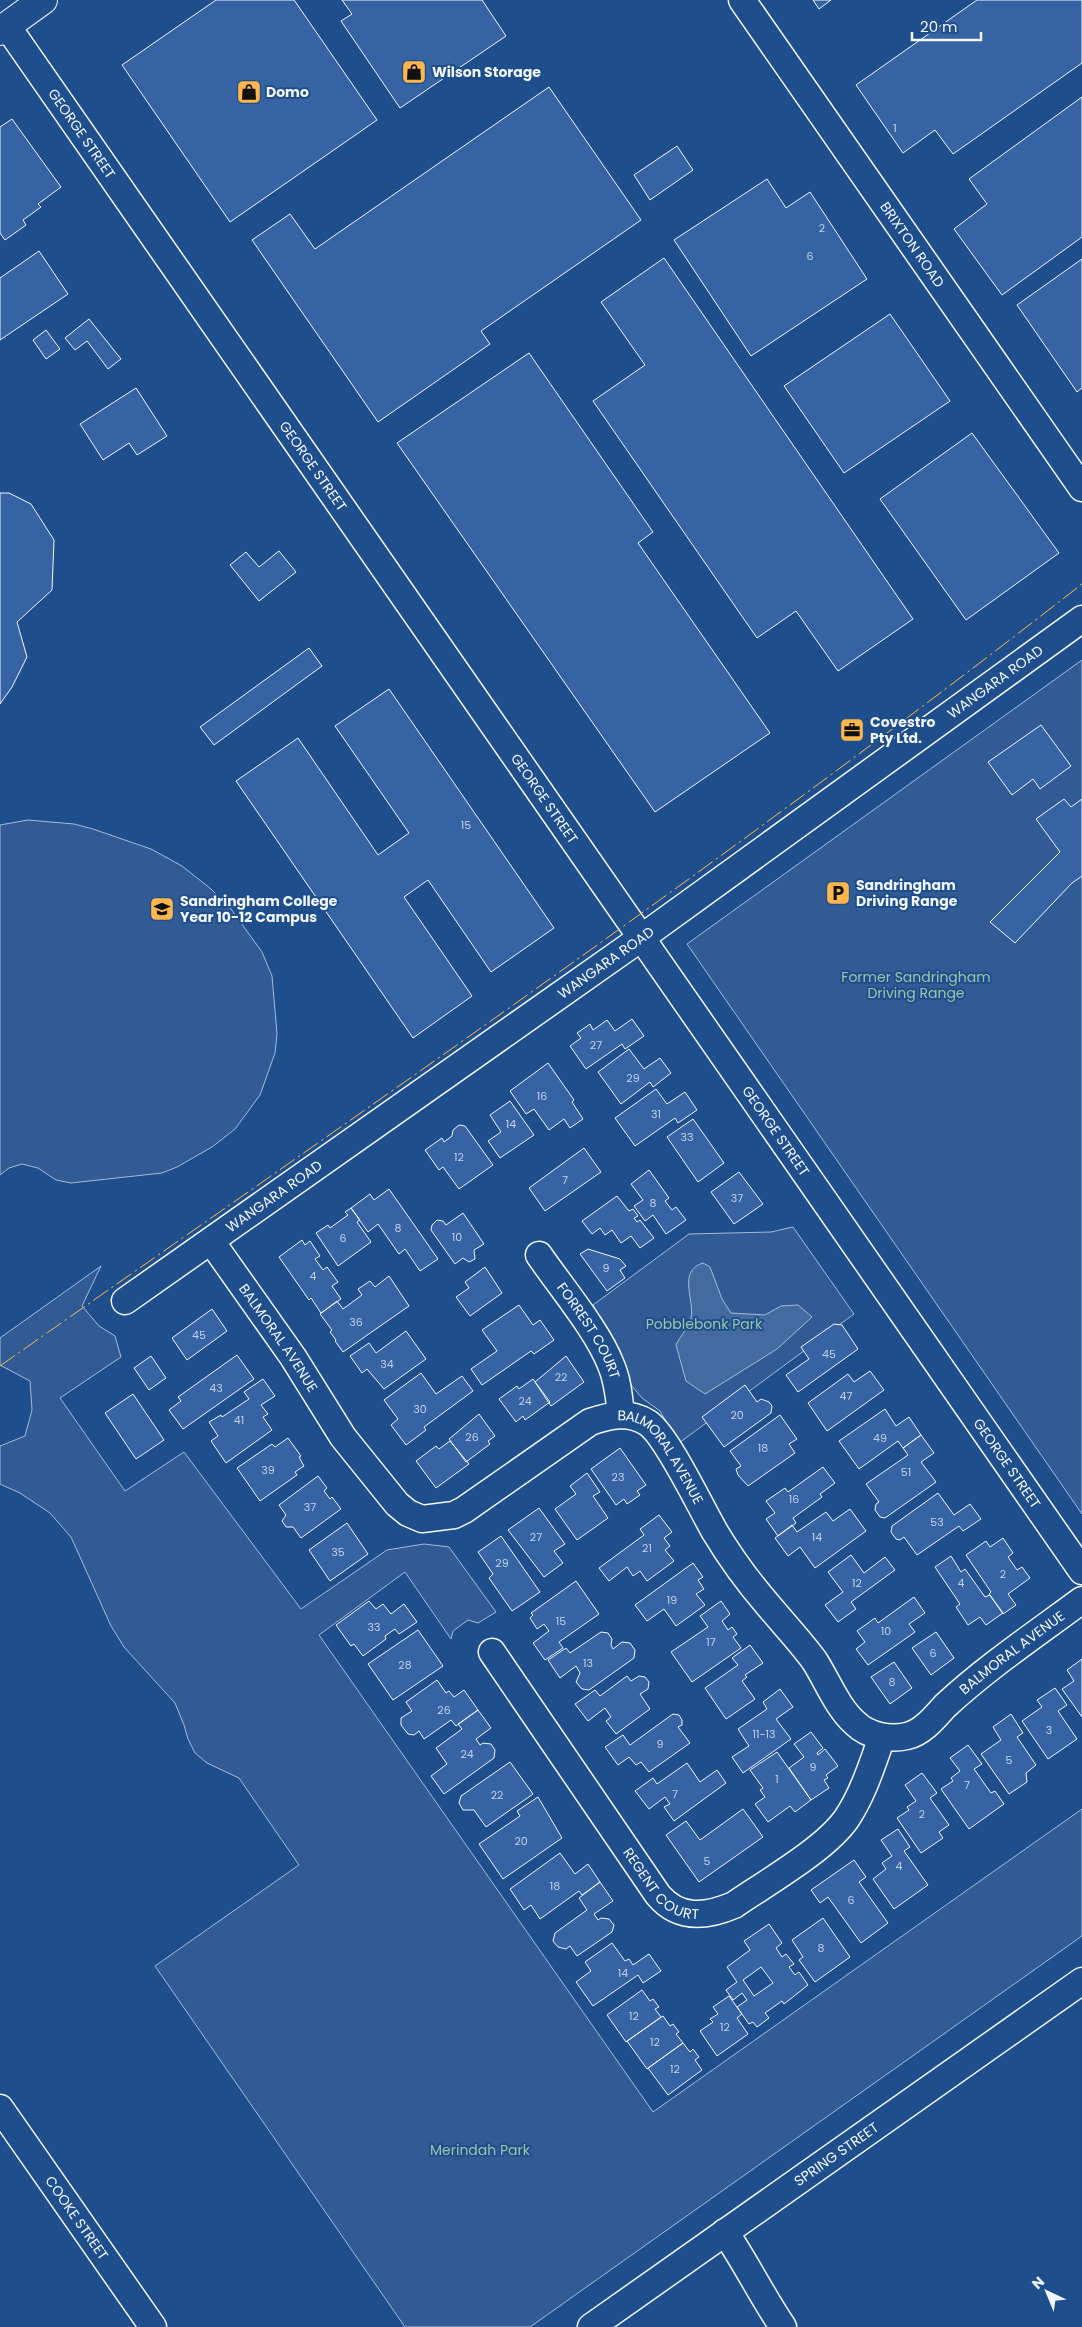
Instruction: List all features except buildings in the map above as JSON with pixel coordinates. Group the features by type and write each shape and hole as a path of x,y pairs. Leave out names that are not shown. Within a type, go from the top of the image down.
{"main road":[{"path":"4,29 43,0"}],"street":[{"name":"BRIXTON ROAD","path":"742,0 1082,488"},
{"name":"GEORGE STREET","path":"4,29 1082,1571"},
{"name":"WANGARA ROAD","path":"126,1301 641,938 1082,619"},
{"name":"BALMORAL AVENUE","path":"210,1242 293,1356 343,1436 386,1492 408,1513 422,1519 454,1515 590,1422 621,1414 648,1423 662,1438 716,1533 766,1603 814,1660 847,1714 857,1725 882,1737 895,1739 910,1736 923,1728 963,1691 1082,1600"},
{"name":"FORREST COURT","path":"539,1255 592,1332 611,1364 617,1381 621,1414"},
{"name":"REGENT COURT","path":"492,1652 658,1895 665,1904 688,1914 703,1915 718,1912 734,1905 833,1834 854,1807 865,1784 882,1737"},
{"name":"SPRING STREET","path":"591,2327 1082,1981"},
{"name":"COOKE STREET","path":"0,2108 153,2327"},
{"path":"719,2236 733,2266 762,2297 783,2327"}],"shaded area":[{"name":"Former Sandringham Driving Range","path":"1082,660 1082,1514 687,944"},
{"path":"28,820 74,824 93,829 151,849 182,866 211,889 231,909 262,952 272,976 277,1034 275,1053 260,1095 235,1129 212,1147 177,1167 162,1173 71,1183 56,1180 38,1168 22,1164 9,1168 0,1175 0,825"},
{"name":"Pobblebonk Park","path":"793,1227 854,1314 679,1443 660,1411 642,1398 631,1385 616,1345 593,1305 689,1234 771,1232"},
{"path":"703,1263 710,1267 722,1299 731,1313 765,1315 781,1306 798,1305 812,1317 777,1349 705,1394 686,1381 676,1345 691,1318 689,1279 691,1272 695,1267"},
{"name":"Merindah Park","path":"101,1266 82,1306 99,1326 115,1336 121,1357 60,1398 125,1491 184,1452 301,1609 387,1550 424,1544 449,1547 496,1612 478,1623 468,1620 453,1631 451,1639 405,1572 319,1635 653,2112 1082,1809 1082,1936 530,2327 405,2327 155,1966 299,1865 239,1778 207,1763 195,1753 175,1703 124,1647 111,1626 71,1537 50,1513 20,1493 0,1484 0,1446 25,1436 32,1410 30,1381 0,1365 0,1338"}],"power":[{"path":"0,1366 546,982 816,786 1082,584"}],"place":[{"name":"Wilson Storage","path":"414,72"},
{"name":"Domo","path":"249,92"},
{"name":"Covestro Pty Ltd.","path":"852,730"},
{"name":"Sandringham Driving Range","path":"838,893"},
{"name":"Sandringham College Year 10-12 Campus","path":"162,909"}]}
